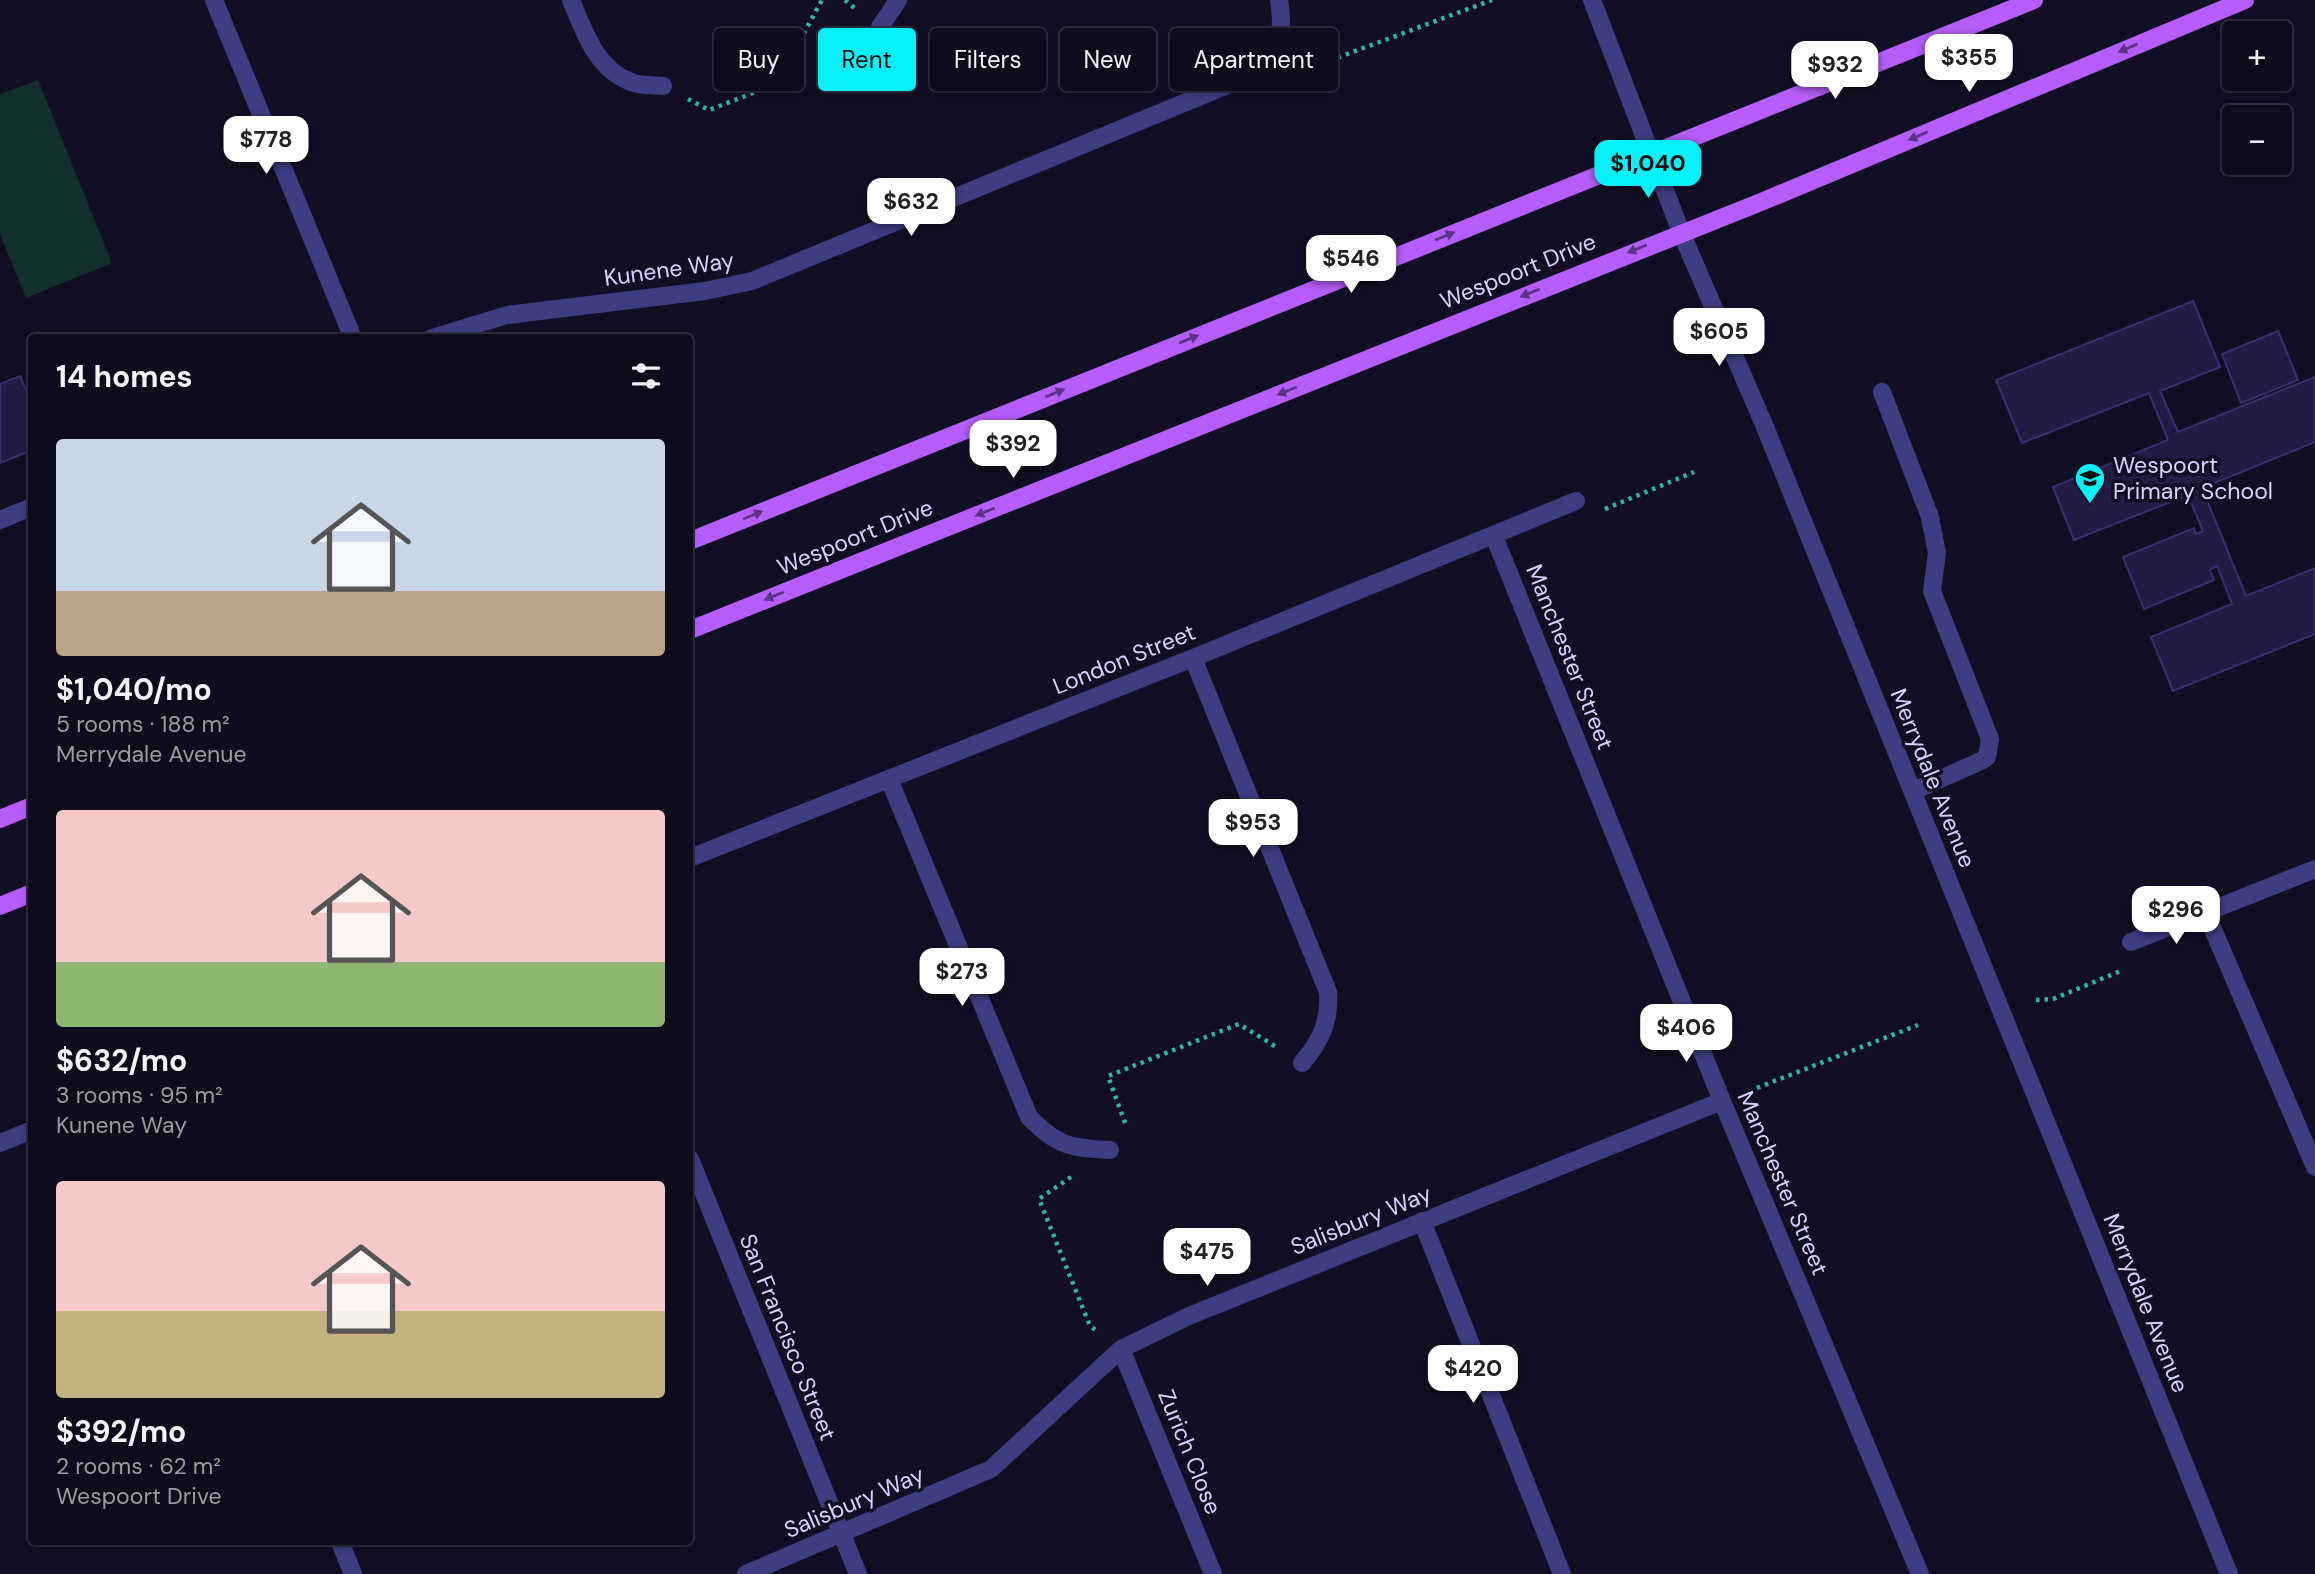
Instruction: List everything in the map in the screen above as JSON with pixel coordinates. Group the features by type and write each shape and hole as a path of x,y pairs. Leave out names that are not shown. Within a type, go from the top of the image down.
{"main road":[{"path":"693,540 2034,0"},
{"name":"Wespoort Drive","path":"693,629 1761,202 2245,0"},
{"path":"0,819 28,808"},
{"path":"0,906 28,895"}],"street":[{"path":"214,0 351,334"},
{"path":"571,0 593,50 610,69 631,82 663,86"},
{"path":"880,27 898,0"},
{"path":"1279,0 1281,28"},
{"name":"Merrydale Avenue","path":"1591,0 1681,232 1765,427 2229,1574"},
{"name":"Kunene Way","path":"445,334 507,315 705,291 752,281 1218,91"},
{"path":"1882,392 1930,517 1937,553 1932,591 1990,739 1987,757 1913,791"},
{"name":"London Street","path":"693,857 1193,658 1576,501"},
{"path":"0,520 28,509"},
{"name":"Manchester Street","path":"1494,536 1722,1101 1920,1574"},
{"path":"1193,658 1328,992 1329,1007 1319,1043 1303,1063"},
{"path":"889,779 1029,1117 1051,1140 1074,1148 1110,1150"},
{"path":"2131,942 2315,869"},
{"path":"2206,913 2315,1167"},
{"name":"Salisbury Way","path":"746,1574 991,1469 1121,1349 1189,1316 1722,1101"},
{"path":"0,1143 28,1132"},
{"name":"San Francisco Street","path":"693,1166 859,1574"},
{"path":"1422,1221 1562,1574"},
{"name":"Zurich Close","path":"1121,1349 1213,1574"},
{"path":"341,1545 354,1574"}],"path":[{"path":"663,86 709,110 776,84 822,0"},
{"path":"1338,58 1492,0"},
{"path":"1576,501 1591,515 1694,472"},
{"path":"2036,1000 2053,999 2129,968 2131,942"},
{"path":"1121,1349 1090,1326 1039,1199 1110,1150 1131,1141 1108,1076 1238,1024 1303,1063"},
{"path":"1722,1101 1918,1025"}],"green space":[{"path":"38,80 112,263 26,298 0,234 0,94"}],"building":[{"path":"2193,301 2220,367 2160,391 2178,432 2315,377 2315,442 2202,488 2246,596 2315,568 2315,634 2173,691 2151,637 2232,604 2217,566 2210,570 2214,580 2144,609 2123,557 2194,528 2196,534 2203,531 2188,495 2074,540 2053,487 2168,440 2149,393 2022,443 1996,380"},
{"path":"2278,331 2298,380 2241,403 2222,354"},
{"path":"20,376 28,395 28,452 0,463 0,384"}],"place":[{"name":"Wespoort Primary School","path":"2090,505"}]}
